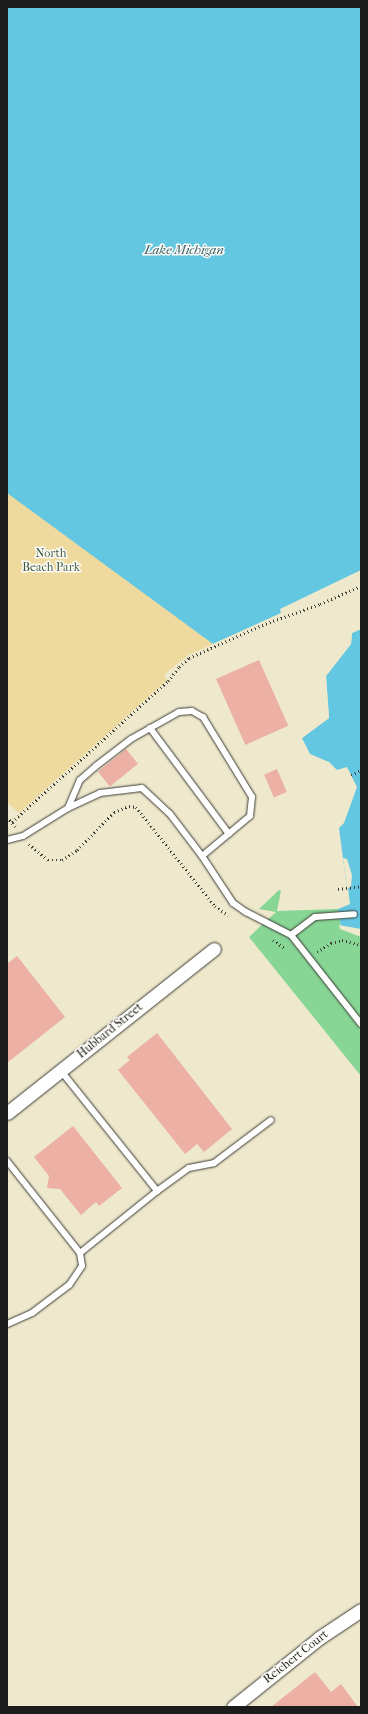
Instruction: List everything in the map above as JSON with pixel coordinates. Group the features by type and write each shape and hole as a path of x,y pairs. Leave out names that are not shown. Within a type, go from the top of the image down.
{"street":[{"name":"Hubbard Street","path":"7,1113 214,949"},
{"name":"Reichert Court","path":"233,1707 319,1638 361,1610"}],"lane":[{"path":"68,808 80,780 131,739 179,712 192,711 203,717 252,797 250,816 202,856"},
{"path":"150,728 229,834"},
{"path":"7,840 23,836 68,808 100,793 142,788 170,814 202,856 233,903 246,912 291,935 361,1024"},
{"path":"291,935 314,917 354,914"},
{"path":"60,1071 157,1191"},
{"path":"80,1252 157,1191 189,1168 214,1163 271,1120"},
{"path":"7,1161 80,1252 82,1266 69,1285 32,1313 7,1324"}],"path":[{"path":"12,822 168,681 179,667 189,658 262,625 320,604 361,586"},
{"path":"351,775 361,770"},
{"path":"7,817 43,857 48,860 62,860 77,850 114,812 129,806 136,807 215,906 234,917"},
{"path":"338,889 361,886"},
{"path":"267,937 286,948 307,954 342,940 361,945"}],"green space":[{"path":"279,890 281,891 277,911 338,909 341,927 361,935 361,1076 249,937 276,912 259,909"}],"sand":[{"path":"7,477 204,619 213,644 188,655 164,675 167,680 19,813 7,802"}],"water":[{"name":"Lake Michigan","path":"7,7 361,7 361,577 213,644 7,493"},
{"path":"361,629 361,935 341,927 338,909 349,904 339,828 344,823 357,787 347,767 337,770 329,762 310,754 302,738 329,718 326,676 351,644 352,633"}],"pier":[{"path":"361,570 361,579 214,645 213,644 281,613 280,609"},
{"path":"361,627 361,629 352,633 351,644 326,676 329,718 302,738 300,737 327,717 324,676 349,643 351,631"},
{"path":"343,858 347,859 352,875 351,887 348,888 350,904 338,909 337,908 347,903 345,888 347,888"},
{"path":"339,925 361,929 361,937 340,929"}],"building":[{"path":"259,660 288,726 245,745 216,679"},
{"path":"126,749 138,764 110,786 98,772"},
{"path":"277,769 287,792 274,797 264,774"},
{"path":"17,956 65,1017 7,1063 7,964"},
{"path":"157,1033 232,1129 204,1152 197,1144 185,1154 118,1070 130,1060 127,1057"},
{"path":"73,1126 122,1188 99,1206 96,1202 81,1215 60,1189 47,1188 49,1176 34,1157"},
{"path":"315,1672 331,1692 341,1684 358,1707 271,1707"}],"park label":[{"name":"North Beach Park","path":"51,561"}]}
